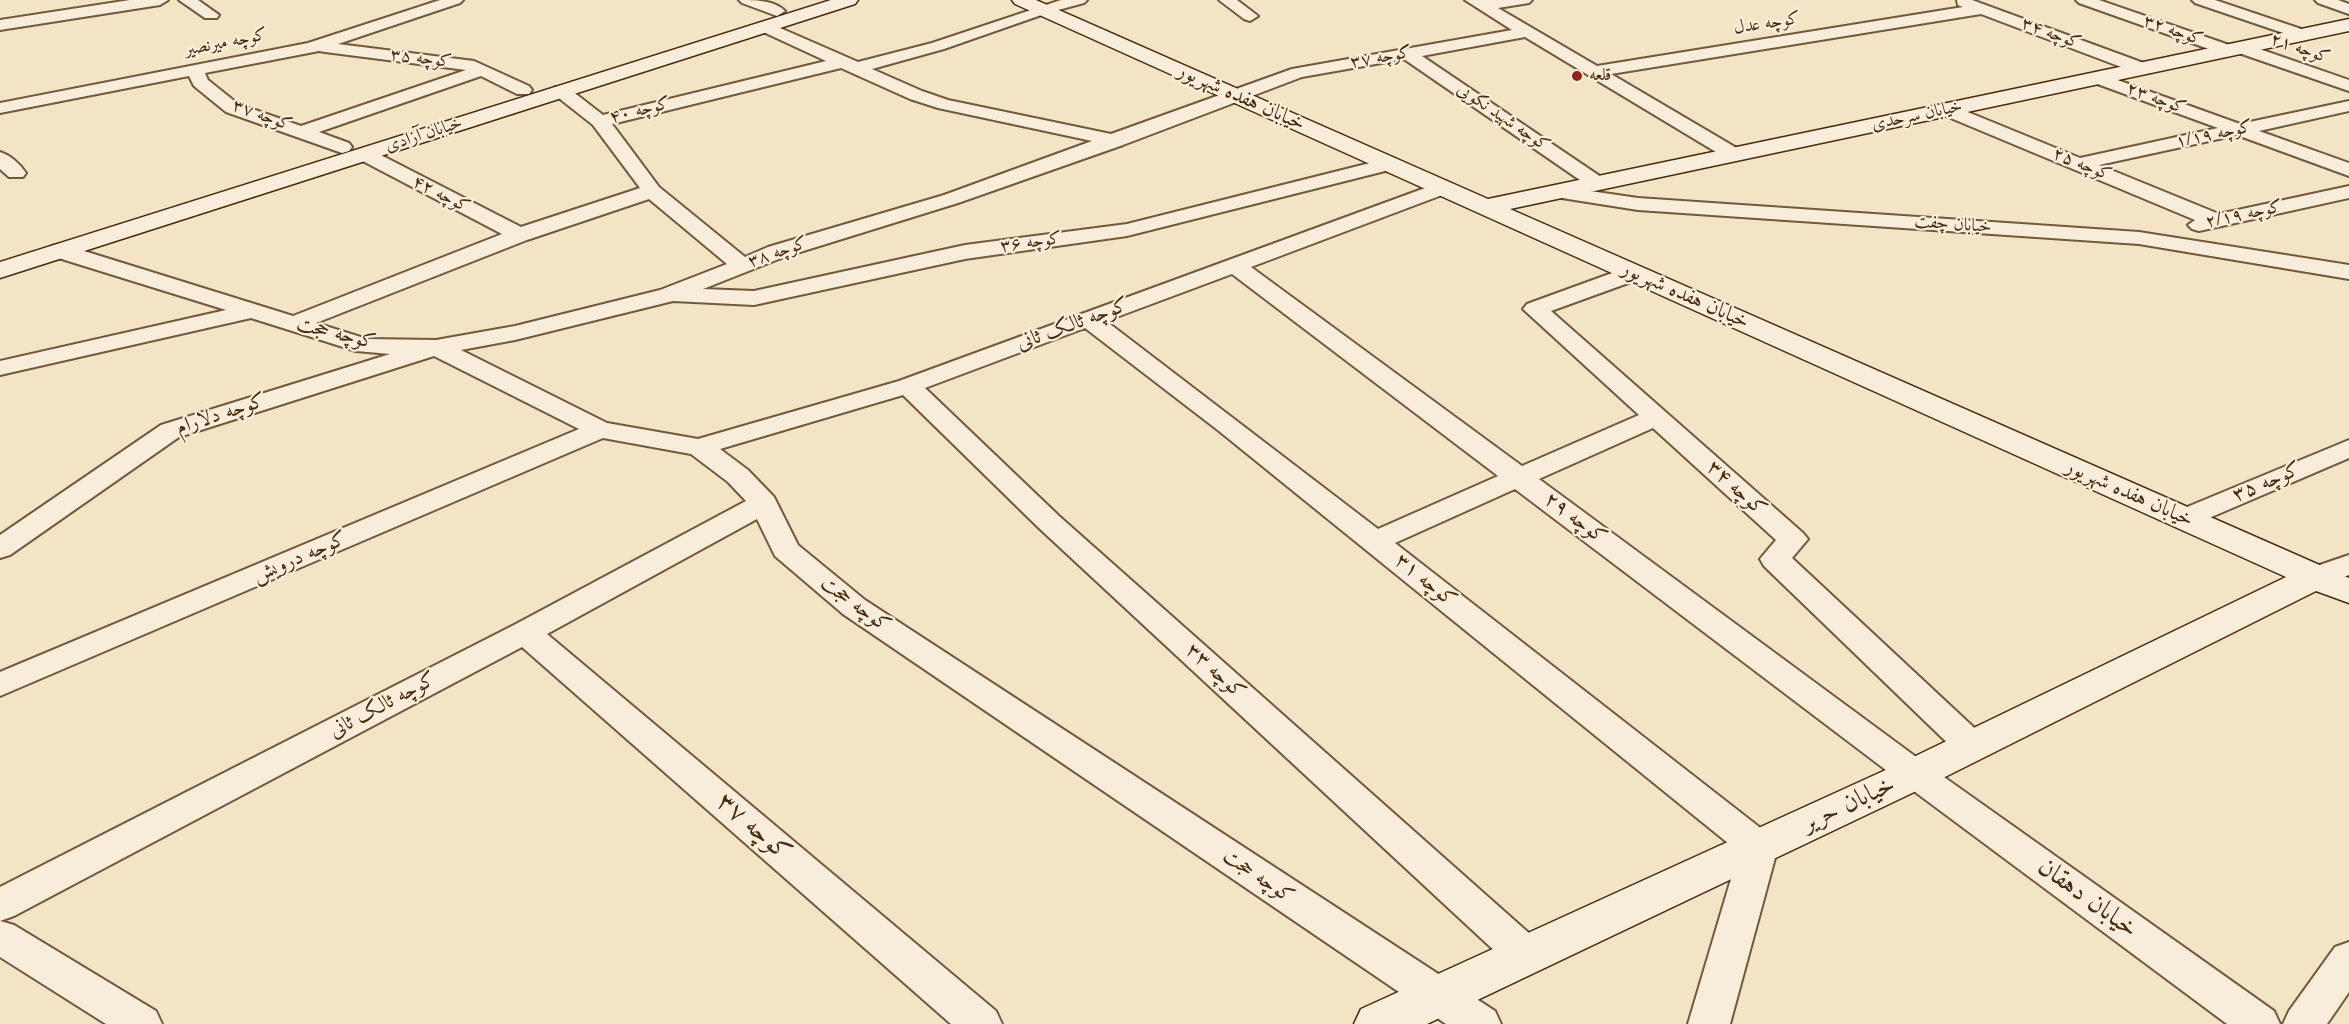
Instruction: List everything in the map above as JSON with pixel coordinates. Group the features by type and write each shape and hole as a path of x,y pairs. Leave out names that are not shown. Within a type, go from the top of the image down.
{"street":[{"path":"0,25 104,4 160,0"},
{"path":"187,0 211,15"},
{"path":"402,0 428,9"},
{"name":"کوچه میرنصیر","path":"0,108 307,48 456,0"},
{"path":"747,0 771,19 850,65 916,95 944,104 1116,141"},
{"name":"خیابان آزادی","path":"72,242 342,147 561,92 771,19 812,0"},
{"name":"خیابان آزادی","path":"2,262 364,154 478,111 523,90 771,19 849,0"},
{"name":"کوچه ۴۰","path":"742,265 652,191 600,121 938,46 1032,5 1079,0"},
{"path":"1227,0 1250,16"},
{"path":"1478,3 1524,0"},
{"name":"کوچه ۳۴","path":"1958,0 2143,69"},
{"name":"کوچه ۳۲","path":"2084,0 2234,49"},
{"path":"2200,0 2304,34"},
{"path":"2323,0 2349,9"},
{"path":"1478,3 1734,154"},
{"name":"خیابان هفده شهریور","path":"1032,5 2185,518 2338,577"},
{"name":"کوچه عدل","path":"1594,72 1982,9"},
{"name":"خیابان سرحدی","path":"1485,207 2349,25"},
{"name":"کوچه ۳۷","path":"1238,97 1298,73 1528,32"},
{"path":"278,36 307,48"},
{"name":"کوچه ۳۵","path":"307,48 449,62 483,70 523,90"},
{"name":"کوچه ۲۱","path":"2234,49 2349,86"},
{"name":"کوچه شهید نکویی","path":"1408,54 1597,183"},
{"name":"کوچه ۳۷","path":"195,69 200,82 232,108 342,147"},
{"path":"302,132 483,70"},
{"name":"کوچه ۲۳","path":"2098,78 2349,170"},
{"path":"561,92 600,121"},
{"name":"کوچه ۳۸","path":"436,347 515,333 668,295 776,252 951,199 1238,97"},
{"name":"کوچه ۱/۱۹","path":"2078,164 2349,106"},
{"name":"کوچه ۲۵","path":"1947,110 2217,221"},
{"name":"کوچه ۴۲","path":"364,154 519,235"},
{"path":"0,158 16,173"},
{"name":"کوچه ۳۶","path":"668,295 754,298 965,252 1127,230 1390,164"},
{"name":"کوچه ثالک ثانی","path":"699,447 908,386 1443,188"},
{"path":"293,324 519,235 652,191"},
{"name":"خیابان چفت","path":"1556,192 1638,204 2139,238 2349,272"},
{"name":"کوچه ۲/۱۹","path":"2139,238 2349,192"},
{"name":"کوچه حجت","path":"72,242 250,312 365,346 436,347 600,430 699,447 738,476 764,503 785,550 854,607 1436,997"},
{"name":"کوچه ۲۹","path":"1234,265 1915,774"},
{"name":"کوچه ۳۴","path":"1634,273 1535,309 1792,539 1775,559 1972,746"},
{"name":"کوچه حجت","path":"0,368 250,312"},
{"name":"کوچه ۳۱","path":"1088,319 1375,541 1759,847"},
{"name":"کوچه دلارام","path":"0,549 170,431 436,347"},
{"name":"کوچه ۳۳","path":"908,386 1049,522 1526,955"},
{"path":"1375,541 1656,417"},
{"name":"کوچه درویش","path":"0,685 600,430"},
{"name":"کوچه ۳۵","path":"2185,518 2349,448"},
{"name":"کوچه ثالک ثانی","path":"0,905 525,632 764,503"},
{"name":"خیابان حریر","path":"1378,1024 2338,577"},
{"name":"کوچه ۳۷","path":"525,632 981,1024"},
{"name":"خیابان دهقان","path":"1915,774 2259,1024"},
{"path":"1709,1024 1759,847"},
{"path":"0,937 141,1024"},
{"path":"2304,1024 2349,959"},
{"path":"1436,997 1480,1024"}],"place":[{"name":"قلعه","path":"1577,76"}]}
